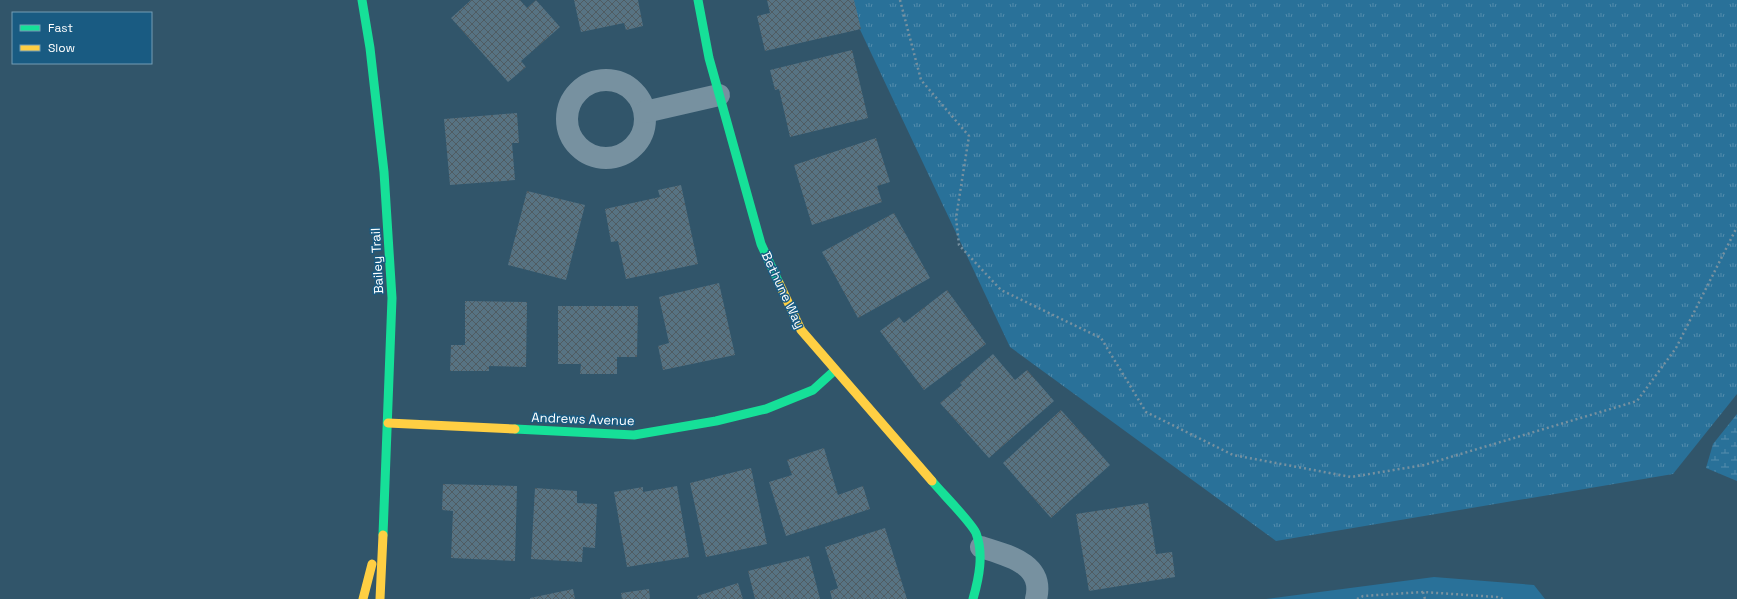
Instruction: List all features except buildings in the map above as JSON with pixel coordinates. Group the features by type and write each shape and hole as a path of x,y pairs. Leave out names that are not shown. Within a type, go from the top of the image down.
{"street":[{"name":"Bailey Trail","path":"362,0 370,48 385,188 392,298 380,599"},
{"name":"Bethune Way","path":"698,0 709,58 761,244 801,330 834,371 879,419 975,531 981,546 980,574 973,599"},
{"path":"645,112 719,95"},
{"name":"Andrews Avenue","path":"388,423 634,435 766,409 813,390 834,371"},
{"name":"Bailey Trail","path":"363,599 382,522"},
{"path":"981,546 1014,557 1030,568 1039,589 1036,599"}],"path":[{"path":"900,0 921,80 969,136 956,218 959,245 1001,290 1100,338 1146,412 1233,455 1352,477 1424,465 1638,401 1676,348 1737,227"},
{"path":"1423,592 1425,599"},
{"path":"1357,599 1363,596 1423,592 1497,596 1503,599"}],"green space":[{"path":"846,0 1737,0 1737,394 1673,474 1276,541 1010,347"},
{"path":"1737,414 1737,481 1706,468 1713,444"},
{"path":"1434,577 1534,585 1545,599 1266,599"}],"traffic: fast":[{"path":"362,0 370,48 384,172 392,298 383,535"},
{"path":"698,0 709,58 761,244 779,283"},
{"path":"515,429 634,435 716,421 766,409 813,390 834,371"},
{"path":"932,481 976,533 980,549 980,566 973,599"}],"traffic: slow":[{"path":"779,283 801,330 932,481"},
{"path":"388,423 515,429"},
{"path":"380,599 383,535"},
{"path":"363,599 372,564"}]}
